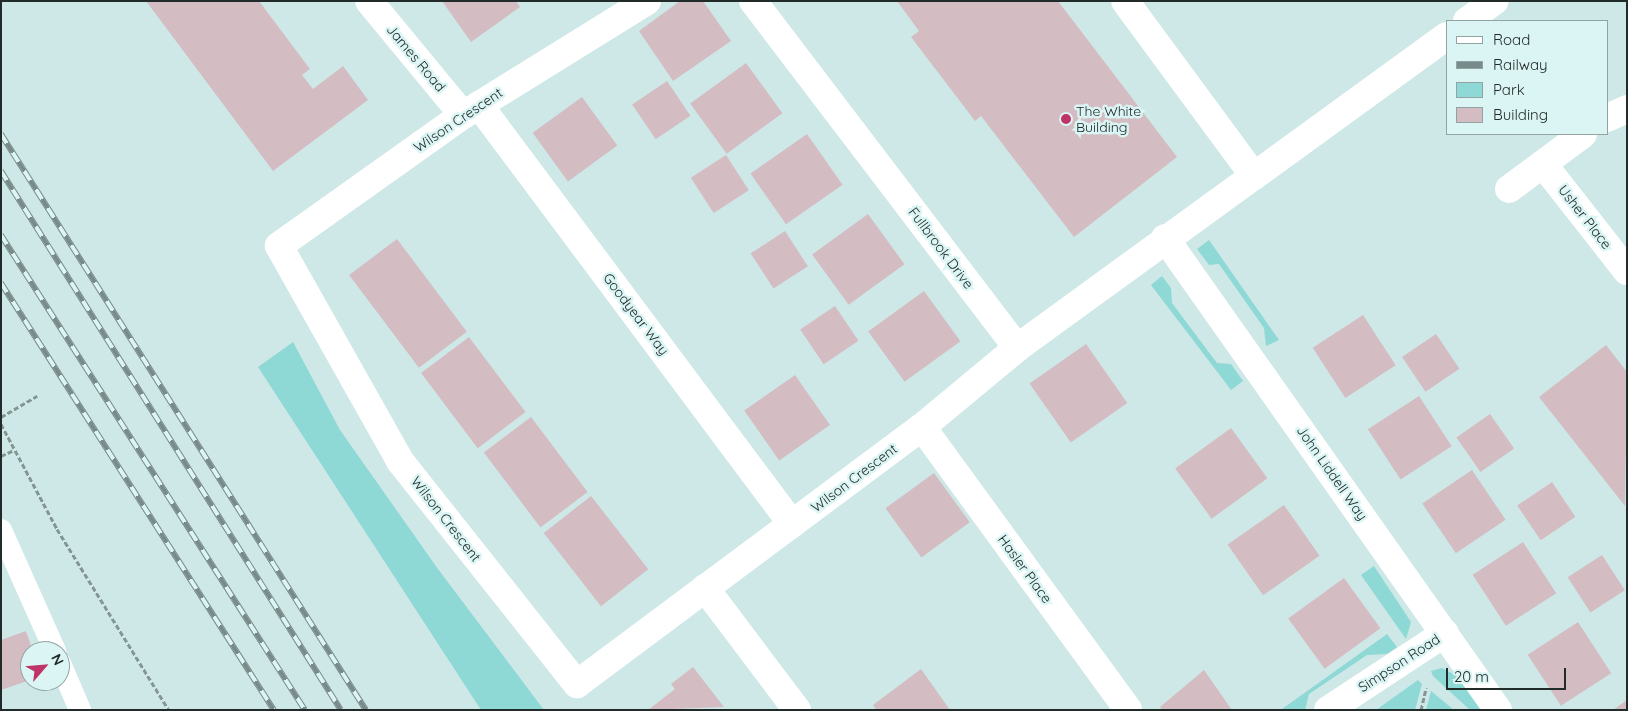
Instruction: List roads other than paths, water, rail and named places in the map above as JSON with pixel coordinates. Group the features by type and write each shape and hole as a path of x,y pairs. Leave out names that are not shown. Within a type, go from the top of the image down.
{"street":[{"name":"James Road","path":"369,1 471,110"},
{"name":"Wilson Crescent","path":"648,1 471,110 279,246 400,461 577,684 922,427 1017,348"},
{"name":"Fullbrook Drive","path":"753,1 1017,348"},
{"path":"1125,1 1254,176"},
{"path":"1468,20 1494,1"},
{"path":"1017,348 1165,238 1446,37"},
{"path":"1608,118 1627,109"},
{"name":"Goodyear Way","path":"471,110 792,524"},
{"path":"1509,189 1581,135"},
{"name":"Usher Place","path":"1543,164 1627,271"},
{"name":"John Liddell Way","path":"1165,238 1498,710"},
{"name":"Hasler Place","path":"922,427 1128,710"},
{"path":"705,588 797,710"},
{"name":"Simpson Road","path":"1328,710 1445,633"}],"lane":[{"path":"1,530 51,641"},
{"path":"70,686 80,710"}],"railway":[{"path":"1,134 366,710"},
{"path":"1,171 341,710"},
{"path":"1,235 305,710"},
{"path":"1,283 274,710"}],"place":[{"name":"The White Building","path":"1066,119"}]}
